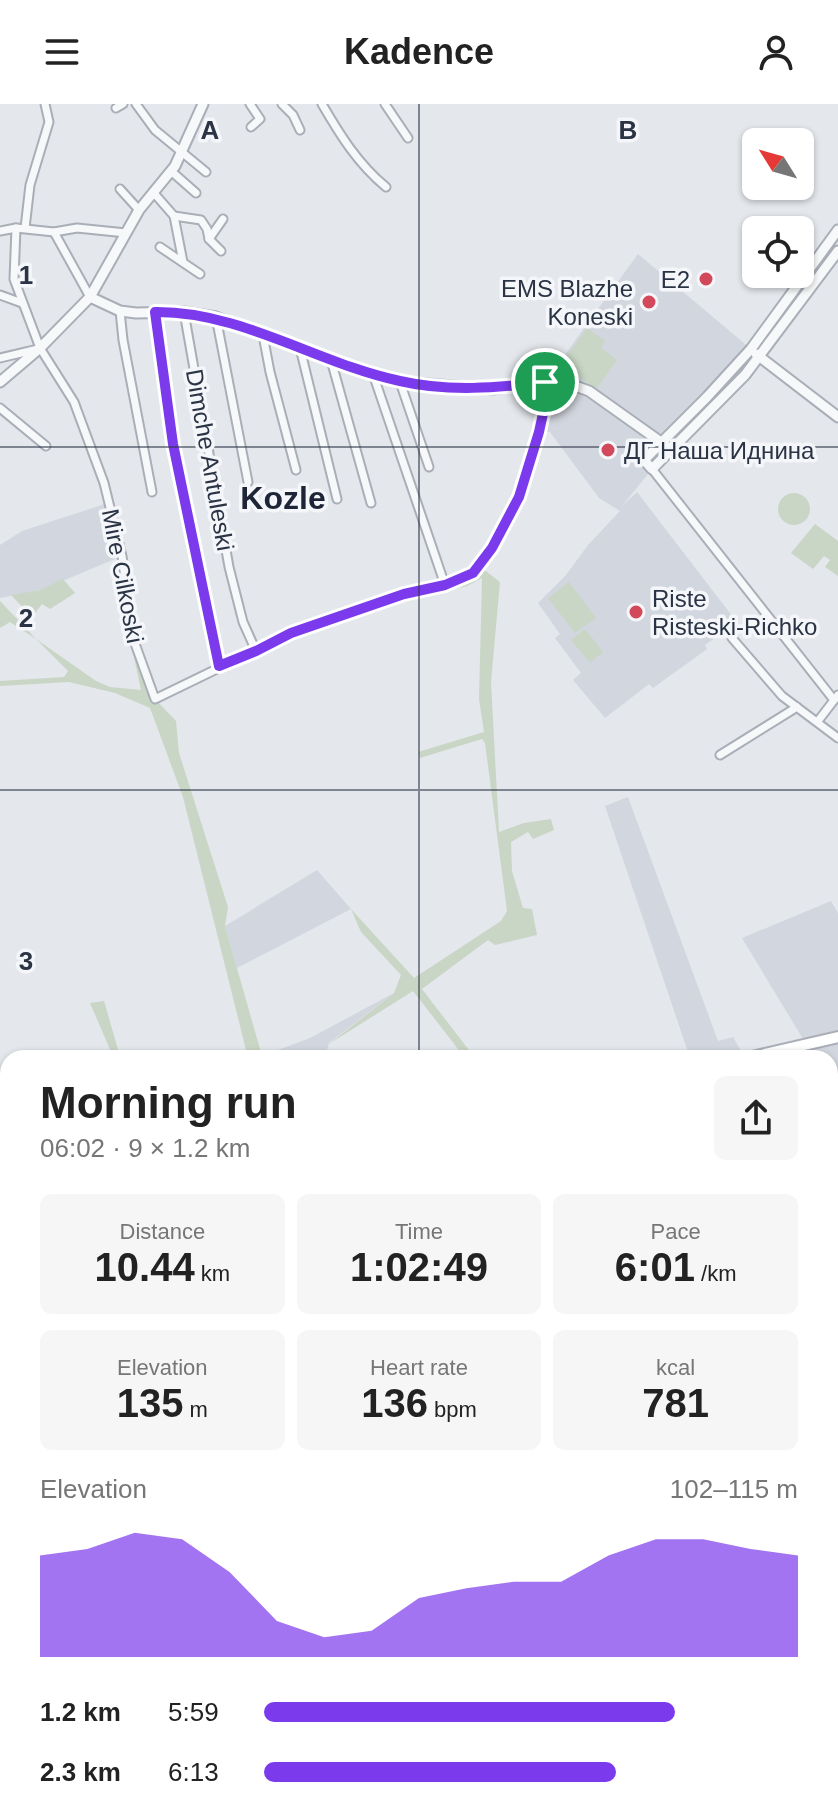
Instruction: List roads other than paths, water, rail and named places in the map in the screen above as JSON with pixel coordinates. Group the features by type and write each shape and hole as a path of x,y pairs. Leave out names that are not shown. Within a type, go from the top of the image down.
{"main road":[{"path":"782,1050 838,1037"}],"street":[{"path":"25,228 30,185 49,122 45,104"},
{"path":"136,104 155,130 206,172"},
{"path":"0,382 40,348 90,297 139,210 181,154 203,104"},
{"path":"250,104 260,119 251,127"},
{"path":"282,104 293,115 300,130"},
{"path":"322,104 353,153 369,173 386,187"},
{"path":"385,104 408,138"},
{"path":"171,171 196,193"},
{"path":"120,189 139,210"},
{"path":"153,192 174,216 183,262"},
{"path":"174,216 201,220 209,239 221,251"},
{"path":"209,239 223,219"},
{"name":"Mire Cilkoski","path":"16,228 14,279 40,348 74,402 104,483 122,556 133,638 155,699 291,633 404,594 445,585 473,573 492,548 513,510 539,432 545,382"},
{"path":"0,231 25,228 54,232 77,228 126,233"},
{"path":"818,721 836,697 644,460 751,349 838,230"},
{"path":"54,232 90,297 120,311 184,312 216,317 400,382 493,389 545,382 567,383 589,391 672,450"},
{"path":"160,247 200,274"},
{"path":"652,469 760,357 838,251"},
{"path":"0,295 22,303"},
{"path":"120,311 152,492"},
{"name":"Dimche Antuleski","path":"155,312 173,444 219,666"},
{"name":"Dimche Antuleski","path":"184,312 229,567 243,622 256,651"},
{"name":"Dimche Antuleski","path":"216,317 248,482"},
{"path":"263,335 296,470"},
{"path":"0,358 40,348"},
{"path":"300,348 337,499"},
{"path":"751,349 838,417"},
{"path":"331,360 371,503"},
{"path":"373,374 445,585"},
{"path":"400,382 429,467"},
{"path":"0,408 46,446"},
{"path":"732,638 782,696 838,738"},
{"path":"720,755 797,707"}],"place":[{"name":"E2","path":"706,279"},
{"name":"EMS Blazhe Koneski","path":"649,302"},
{"name":"ДГ Наша Иднина","path":"608,450"},
{"name":"Riste Risteski-Richko","path":"636,612"}],"district":[{"name":"Kozle","path":"283,498"}]}
